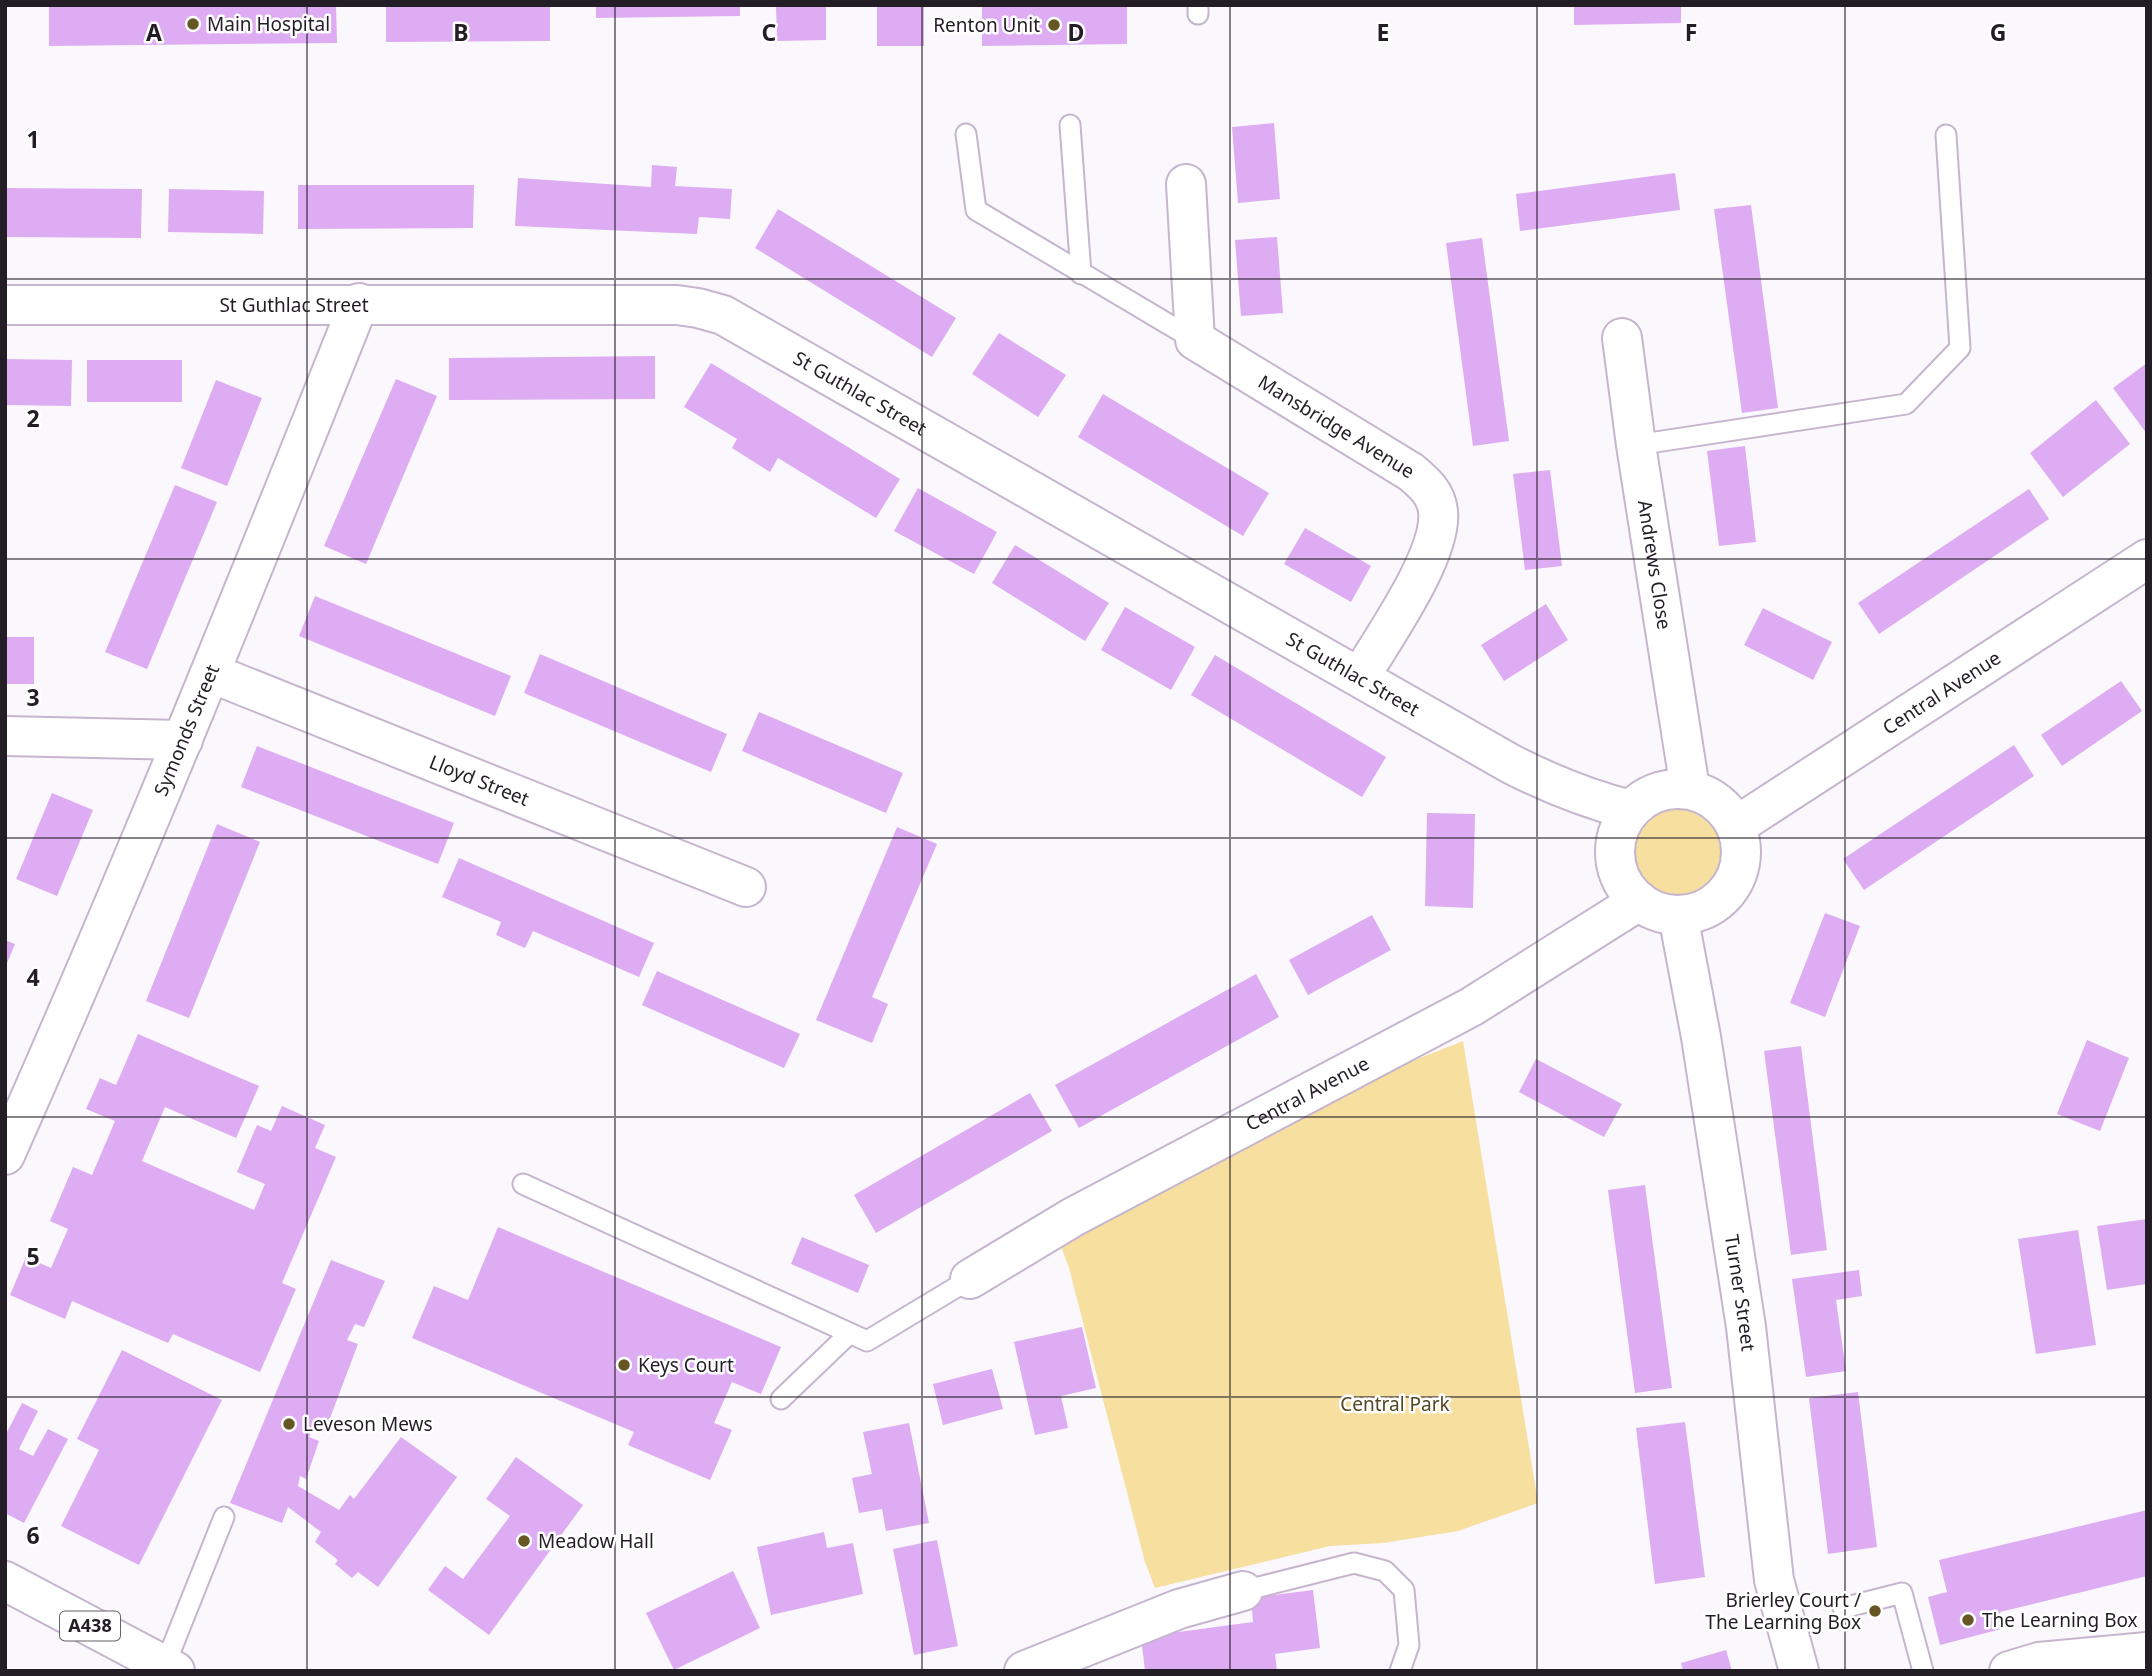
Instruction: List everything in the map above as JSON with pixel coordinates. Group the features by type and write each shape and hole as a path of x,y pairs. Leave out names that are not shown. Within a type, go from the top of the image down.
{"main road":[{"path":"1186,184 1195,340"},
{"name":"St Guthlac Street","path":"5,304 359,303 698,307 723,315 1550,784 1587,799 1630,810"},
{"name":"Symonds Street","path":"5,1155 94,953 211,673 359,303"},
{"name":"Andrews Close","path":"1622,338 1636,445 1690,789"},
{"name":"Mansbridge Avenue","path":"1195,340 1411,472 1430,489 1438,511 1436,535 1428,562 1360,677"},
{"name":"Central Avenue","path":"1736,826 2147,559"},
{"name":"Lloyd Street","path":"211,673 746,887"},
{"path":"5,736 183,740"},
{"path":"1674,788 1690,789 1710,797 1726,810 1736,826 1741,846 1740,867 1731,886 1717,901 1699,912 1664,914 1639,901 1625,886 1617,868 1615,847 1620,827 1630,810 1643,799 1674,788"},
{"name":"Central Avenue","path":"970,1279 1073,1217 1471,1007 1639,901"},
{"name":"Turner Street","path":"1678,915 1701,1037 1746,1327 1774,1580 1800,1671"},
{"name":"A438","path":"5,1581 170,1668"},
{"path":"1024,1671 1179,1609 1243,1591"},
{"path":"2009,1671 2039,1662 2147,1652"}],"lane":[{"path":"1070,125 1081,274"},
{"path":"966,134 976,210 1195,340"},
{"path":"1636,445 1906,404 1959,348 1946,135"},
{"path":"523,1184 866,1341 970,1279"},
{"path":"781,1399 850,1333"},
{"path":"170,1668 224,1517"},
{"path":"1243,1591 1354,1563 1385,1571 1404,1590 1409,1645 1400,1671"},
{"path":"1843,1608 1902,1592 1923,1671"}],"green space":[{"path":"1678,789 1702,794 1722,808 1736,828 1741,852 1736,876 1722,896 1702,910 1678,915 1654,910 1634,896 1620,876 1615,852 1620,828 1634,808 1654,794"},
{"name":"Central Park","path":"1463,1041 1538,1503 1458,1531 1383,1543 1330,1546 1155,1588 1145,1562 1061,1246 1410,1062"}],"building":[{"name":"Main Hospital","path":"49,5 336,5 337,43 49,46"},
{"name":"Main Hospital","path":"386,5 550,5 550,41 386,42"},
{"path":"596,5 740,5 740,16 596,18"},
{"path":"776,5 826,5 826,40 777,41"},
{"name":"Renton Unit","path":"877,5 924,5 924,46 877,46"},
{"name":"Renton Unit","path":"982,5 1127,5 1127,44 982,46"},
{"path":"1574,5 1681,5 1681,23 1574,25"},
{"path":"1274,123 1280,199 1238,203 1232,127"},
{"path":"652,165 677,167 675,186 732,189 730,219 699,217 697,234 515,226 518,178 651,187"},
{"path":"1675,173 1680,210 1520,231 1516,194"},
{"path":"298,185 474,185 473,228 298,229"},
{"path":"5,188 142,189 141,238 5,237"},
{"path":"169,189 264,191 263,234 168,232"},
{"path":"1751,205 1778,408 1742,413 1714,209"},
{"path":"778,209 956,318 932,357 755,248"},
{"path":"1277,237 1283,313 1241,316 1235,240"},
{"path":"1482,238 1509,441 1473,446 1446,243"},
{"path":"999,333 1066,375 1038,417 972,374"},
{"path":"655,356 655,399 449,400 449,358"},
{"path":"5,359 72,360 71,406 5,405"},
{"path":"87,360 182,360 182,402 87,402"},
{"path":"711,363 900,479 876,518 778,458 770,472 732,448 737,439 684,407"},
{"path":"2147,363 2147,434 2113,388"},
{"path":"396,379 437,396 366,564 324,546"},
{"path":"216,380 262,398 227,486 181,468"},
{"path":"1103,394 1269,493 1243,536 1078,437"},
{"path":"2096,400 2130,444 2063,497 2030,453"},
{"path":"1745,446 1756,542 1719,546 1707,451"},
{"path":"1550,470 1562,566 1525,570 1513,474"},
{"path":"175,485 217,502 147,669 105,652"},
{"path":"918,488 997,532 974,574 894,531"},
{"path":"2029,489 2049,519 1879,634 1858,603"},
{"path":"1305,528 1371,566 1351,602 1284,564"},
{"path":"1015,545 1109,603 1085,641 992,583"},
{"path":"315,596 511,676 495,716 299,636"},
{"path":"1546,604 1568,640 1504,681 1481,645"},
{"path":"1125,607 1195,647 1171,690 1101,650"},
{"path":"1763,608 1832,642 1813,680 1744,645"},
{"path":"5,637 34,637 34,684 5,684"},
{"path":"540,654 727,734 711,772 524,693"},
{"path":"1215,655 1386,757 1362,797 1191,695"},
{"path":"2121,681 2142,711 2062,766 2041,735"},
{"path":"759,712 903,773 886,813 742,751"},
{"path":"2014,745 2034,776 1864,890 1843,859"},
{"path":"257,746 454,823 438,864 241,787"},
{"path":"52,793 93,810 57,896 16,879"},
{"path":"1427,813 1475,814 1473,908 1425,906"},
{"path":"217,824 260,842 189,1018 146,1001"},
{"path":"897,827 937,844 872,997 888,1004 872,1043 816,1020"},
{"path":"459,858 654,943 639,977 533,931 525,948 496,935 501,922 442,897"},
{"path":"1825,913 1860,926 1825,1017 1790,1003"},
{"path":"1372,915 1391,950 1308,995 1289,960"},
{"path":"5,940 15,944 5,968"},
{"path":"657,971 800,1034 784,1068 642,1005"},
{"path":"1256,974 1279,1017 1079,1128 1055,1085"},
{"path":"138,1034 259,1086 236,1138 165,1107 142,1161 254,1210 265,1184 237,1172 257,1125 271,1131 282,1106 325,1125 315,1148 336,1157 282,1283 296,1289 260,1372 173,1334 168,1343 72,1301 65,1319 10,1295 26,1257 51,1268 68,1229 50,1221 73,1167 92,1175 115,1121 86,1109 100,1078 116,1085"},
{"path":"2087,1040 2129,1058 2100,1131 2057,1114"},
{"path":"1801,1046 1827,1250 1791,1255 1764,1051"},
{"path":"1536,1059 1622,1104 1604,1137 1519,1092"},
{"path":"1030,1093 1052,1131 876,1233 854,1195"},
{"path":"1645,1185 1672,1388 1635,1393 1608,1190"},
{"path":"2147,1219 2147,1284 2107,1290 2097,1226"},
{"name":"Keys Court","path":"498,1227 781,1347 761,1394 732,1382 714,1423 732,1430 710,1480 628,1445 634,1432 412,1338 434,1286 468,1300"},
{"path":"2078,1230 2096,1345 2036,1354 2018,1239"},
{"path":"802,1237 869,1265 858,1293 791,1264"},
{"name":"Leveson Mews","path":"331,1260 385,1281 364,1327 355,1324 347,1340 358,1344 327,1426 317,1421 309,1437 319,1441 306,1479 300,1476 298,1486 339,1510 350,1495 354,1499 401,1437 457,1477 378,1587 358,1572 352,1578 335,1564 338,1560 315,1542 321,1532 288,1507 282,1523 230,1503"},
{"path":"1859,1270 1862,1296 1836,1300 1846,1371 1806,1377 1792,1279"},
{"path":"1082,1327 1096,1388 1061,1396 1068,1428 1035,1435 1014,1342"},
{"path":"122,1350 222,1400 139,1565 61,1526 99,1450 77,1439"},
{"path":"992,1369 1003,1409 943,1425 933,1384"},
{"path":"1858,1392 1877,1547 1828,1554 1809,1398"},
{"path":"22,1403 38,1411 19,1449 33,1456 48,1429 68,1439 24,1523 5,1513 5,1436"},
{"path":"1685,1422 1705,1577 1655,1584 1636,1428"},
{"path":"909,1423 929,1523 886,1531 882,1509 859,1513 852,1478 872,1474 863,1432"},
{"name":"Meadow Hall","path":"516,1457 583,1505 489,1635 428,1590 445,1566 463,1579 510,1516 486,1499"},
{"path":"2147,1510 2147,1576 2000,1612 2005,1628 1940,1645 1928,1597 1947,1592 1939,1560"},
{"path":"824,1532 827,1548 853,1543 863,1594 771,1615 757,1547"},
{"path":"937,1540 958,1646 914,1655 893,1549"},
{"path":"733,1571 760,1628 674,1670 646,1613"},
{"path":"1313,1590 1320,1648 1275,1654 1277,1671 1145,1671 1141,1637 1253,1622 1251,1598"},
{"path":"1726,1650 1732,1671 1683,1671 1681,1663"}],"place":[{"name":"Main Hospital","path":"193,24"},
{"name":"Renton Unit","path":"1054,25"},
{"name":"Keys Court","path":"624,1365"},
{"name":"Leveson Mews","path":"289,1424"},
{"name":"Meadow Hall","path":"524,1541"},
{"name":"Brierley Court / The Learning Box","path":"1875,1611"},
{"name":"The Learning Box","path":"1968,1620"}]}
